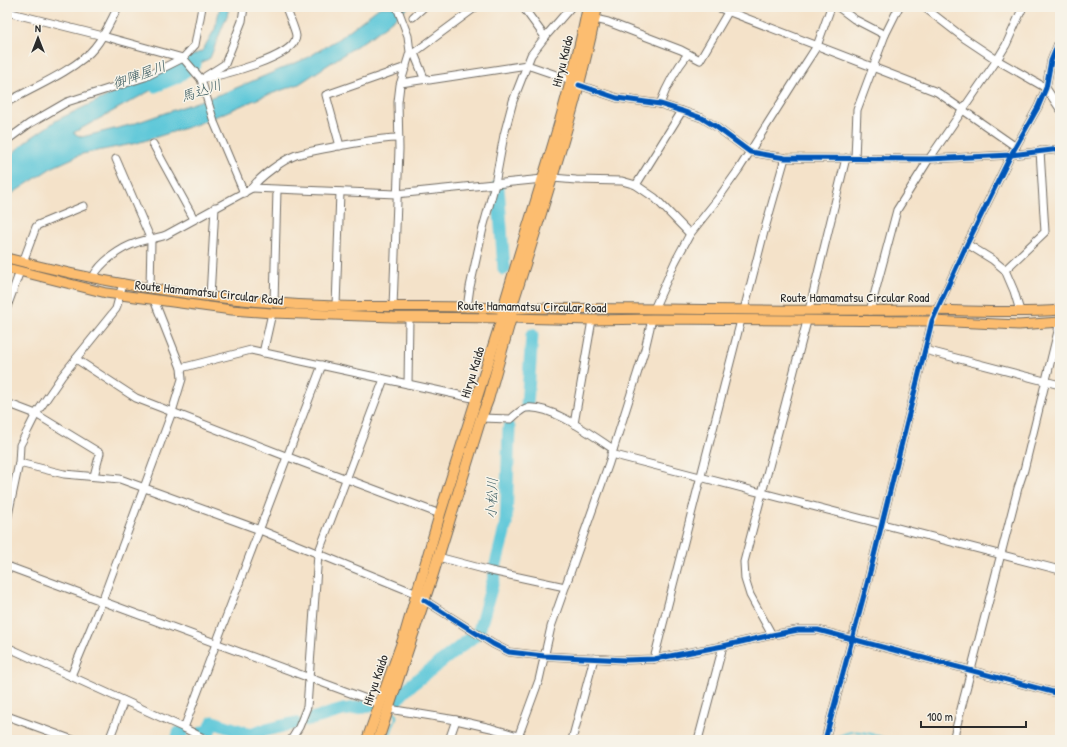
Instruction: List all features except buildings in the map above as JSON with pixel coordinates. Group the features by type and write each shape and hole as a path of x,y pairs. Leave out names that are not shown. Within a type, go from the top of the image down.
{"highway":[{"name":"Hiryu Kaido","path":"575,82 588,7"},
{"name":"Hiryu Kaido","path":"421,597 440,514 477,399 507,313 548,178 597,7"},
{"name":"Hiryu Kaido","path":"378,740 385,706 421,597 438,557 481,418 488,400 507,313"},
{"name":"Hiryu Kaido","path":"367,740 385,706"}],"main road":[{"name":"Route Hamamatsu Circular Road","path":"7,258 22,266 106,293 232,310 272,313 409,317 507,313 533,308 870,311 936,310 990,312 1060,310"},
{"name":"Route Hamamatsu Circular Road","path":"7,268 22,266 210,297 274,303 336,306 467,308 592,320 932,321 1019,325 1059,322"}],"street":[{"path":"7,102 69,68 85,57 95,48 103,36 118,7"},
{"path":"7,140 29,124 67,102 145,77 183,58 195,45 202,7"},
{"path":"201,82 226,64 242,21 244,7"},
{"path":"201,82 262,63 288,49 294,43 296,37 286,7"},
{"path":"397,7 408,36 412,54 424,78 427,79"},
{"path":"413,17 424,7"},
{"path":"393,307 399,138 398,102 401,83 412,54 476,7"},
{"path":"523,7 545,37"},
{"path":"467,308 483,228 496,184 504,135 513,101 531,55 571,7"},
{"path":"717,7 730,9 766,27 937,92 1016,147"},
{"path":"654,309 675,262 690,234 717,200 750,152 817,46 831,7"},
{"path":"838,7 854,19 885,35"},
{"path":"855,158 857,110 885,35 899,7"},
{"path":"924,7 964,38 997,60 1046,88 1060,109"},
{"path":"870,311 897,210 929,159 997,60 1006,45 1023,7"},
{"path":"594,19 608,22 700,60 730,9"},
{"path":"7,12 183,58 201,82 214,122 244,192"},
{"path":"825,740 882,524 932,321 967,244 1011,155 1038,107 1046,88 1051,61 1060,39"},
{"path":"660,104 672,77 688,54"},
{"path":"401,83 427,79 433,80 527,65 617,98 660,104 702,118 750,152 785,158 929,159 1011,155 1060,149"},
{"path":"340,146 326,95 406,67"},
{"path":"636,185 682,111"},
{"path":"252,188 255,183 269,172 292,157 340,146 380,139 399,138"},
{"path":"153,144 194,219"},
{"path":"1005,270 1045,232 1046,226 1040,152"},
{"path":"744,310 785,158"},
{"path":"809,310 846,158"},
{"path":"116,159 151,240 150,288"},
{"path":"93,277 104,262 132,244 166,235 252,188 396,194 548,178 622,181 636,185 655,198 690,234"},
{"path":"274,303 277,190"},
{"path":"336,306 340,192"},
{"path":"7,307 36,227 84,206"},
{"path":"210,297 216,207"},
{"path":"967,244 993,260 1005,270 1014,291 1020,311"},
{"path":"7,520 19,463 20,445 36,414 62,376 116,309 123,283"},
{"path":"71,676 102,601 172,412 182,379 181,368 154,300"},
{"path":"263,353 272,313"},
{"path":"408,384 409,317"},
{"path":"518,738 539,680 551,627 612,451 645,349 652,319"},
{"path":"574,424 592,320"},
{"path":"654,658 740,320"},
{"path":"772,634 750,595 745,579 745,556 807,321"},
{"path":"954,740 1046,381 1059,322"},
{"path":"181,368 250,350 477,399"},
{"path":"925,350 1060,384"},
{"path":"76,359 136,398 440,514"},
{"path":"184,728 322,365"},
{"path":"290,740 299,727 307,707 318,554 384,379"},
{"path":"7,403 36,414 100,453 94,476"},
{"path":"481,418 511,419 519,411 525,408 548,410 574,424 612,451 762,494 1060,570"},
{"path":"19,463 64,474 120,479 260,530 421,597 493,644 509,652 544,656 625,660 654,658 723,646 772,634 798,630 818,630 1060,694"},
{"path":"438,557 565,588"},
{"path":"7,566 385,706 491,728 518,738 531,740"},
{"path":"698,740 723,646"},
{"path":"7,647 207,740"},
{"path":"572,740 594,658"},
{"path":"109,740 124,701"},
{"path":"7,716 73,740"},
{"path":"449,740 456,720"}],"water":[{"path":"220,7 229,7 227,16 210,58 73,133 82,137 130,125 229,91 307,58 338,39 380,7 409,7 379,31 299,84 262,97 195,125 137,143 82,154 51,168 7,197 7,158 28,140 57,120 202,51 215,29"}],"waterway":[{"name":"御陣屋川","path":"155,86 177,77 195,64"},
{"name":"小松川","path":"498,186 504,269"},
{"name":"小松川","path":"527,405 532,335"},
{"name":"小松川","path":"495,568 506,524 509,428"},
{"name":"小松川","path":"479,631 495,574"},
{"name":"小松川","path":"397,701 411,685 474,636"},
{"name":"小松川","path":"308,720 343,710 370,706"},
{"path":"388,740 397,715 394,712"},
{"name":"小松川","path":"203,732 209,731 213,722 243,732 245,735 295,723"},
{"path":"835,740 841,735 855,732 862,732 891,740"},
{"name":"小松川","path":"177,740 179,733 182,733"}],"cycle path":[{"path":"825,740 868,580 932,321 967,244 1011,155 1038,107 1046,88 1051,61 1060,39"},
{"path":"579,85 617,98 660,104 702,118 750,152 785,158 929,159 1011,155 1060,149"},
{"path":"424,600 493,644 509,652 544,656 625,660 654,659 798,630 818,630 1060,694"}],"water label":[{"name":"馬込川","path":"201,90"}]}
